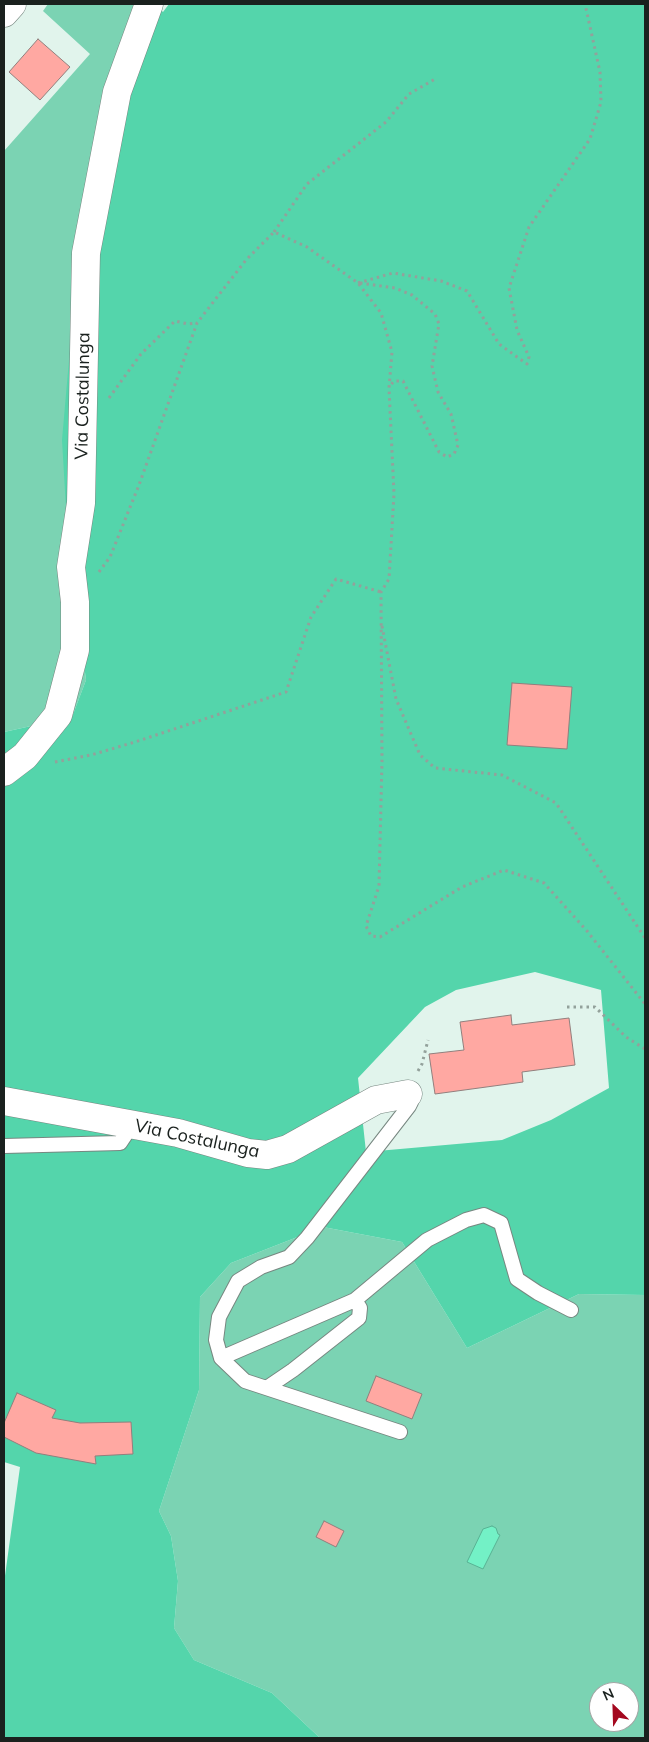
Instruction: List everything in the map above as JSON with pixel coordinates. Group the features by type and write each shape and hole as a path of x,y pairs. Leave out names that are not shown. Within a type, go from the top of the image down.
{"street":[{"path":"4,12 12,4"},
{"name":"Via Costalunga","path":"4,772 24,756 58,715 75,650 75,602 71,567 81,503 86,253 117,92 149,4"},
{"name":"Via Costalunga","path":"4,1101 178,1133 248,1153 267,1155 288,1150 376,1100 408,1094"}],"lane":[{"path":"400,1432 245,1381 221,1358 216,1340 219,1317 238,1281 261,1267 289,1257 307,1238 409,1106 411,1102 408,1094"},
{"path":"4,1146 120,1143 126,1134 117,1122"},
{"path":"221,1358 354,1300 427,1240 466,1220 484,1215 501,1223 517,1279 538,1293 571,1310"},
{"path":"268,1387 293,1370 359,1318 360,1308 354,1300"}],"path":[{"path":"358,283 393,273 441,281 467,292 499,344 527,364 529,357 517,330 509,288 529,227 590,139 601,102 600,72 586,4"},
{"path":"75,602 110,557 139,485 197,322 246,260 274,232 307,184 386,122 409,94 435,79"},
{"path":"274,232 307,247 358,283 382,313 392,352 389,388 394,494 389,579 380,592 382,761 379,886 366,926 371,936 380,937 462,887 504,870 544,883 587,931 645,1004"},
{"path":"358,283 412,295 435,314 439,324 432,366 438,392 451,414 458,444 454,454 447,457 439,452 403,381 394,381 389,388"},
{"path":"82,427 113,394 141,354 175,321 188,324 197,322"},
{"path":"53,762 91,755 126,745 286,692 296,657 315,608 336,579 380,592"},
{"path":"380,618 396,699 420,755 435,768 502,775 556,803 645,938"},
{"path":"567,1007 595,1007 626,1037 645,1049"},
{"path":"408,1094 422,1064 428,1040"}],"shaded area":[{"path":"48,4 142,4 68,543 86,680 72,717 4,732 4,151 90,54 43,11"},
{"path":"154,4 163,12 169,4 645,4 645,1295 579,1294 467,1348 402,1242 323,1227 231,1263 200,1297 199,1390 159,1511 171,1536 178,1581 174,1628 194,1660 272,1693 320,1738 4,1738 4,1583 20,1467 4,1462 4,732 72,717 86,680 68,543 62,440 79,245","holes":["535,972 601,990 609,1088 551,1120 502,1140 366,1152 358,1078 425,1007 456,990"]},
{"path":"323,1227 402,1242 467,1348 579,1294 645,1295 645,1738 320,1738 272,1693 194,1660 174,1628 178,1581 171,1536 159,1511 199,1390 200,1297 231,1263"},
{"path":"492,1526 496,1528 500,1535 483,1569 467,1562 483,1529"}],"building":[{"path":"38,39 70,67 40,100 9,72"},
{"path":"512,683 572,687 567,749 507,745"},
{"path":"511,1015 512,1025 569,1018 575,1065 522,1072 523,1082 435,1094 429,1054 464,1050 460,1022"},
{"path":"376,1376 422,1394 412,1419 366,1401"},
{"path":"17,1393 56,1410 52,1418 80,1423 131,1422 133,1454 95,1456 96,1464 36,1453 4,1437 4,1423"},
{"path":"324,1521 344,1531 336,1547 316,1537"}]}
